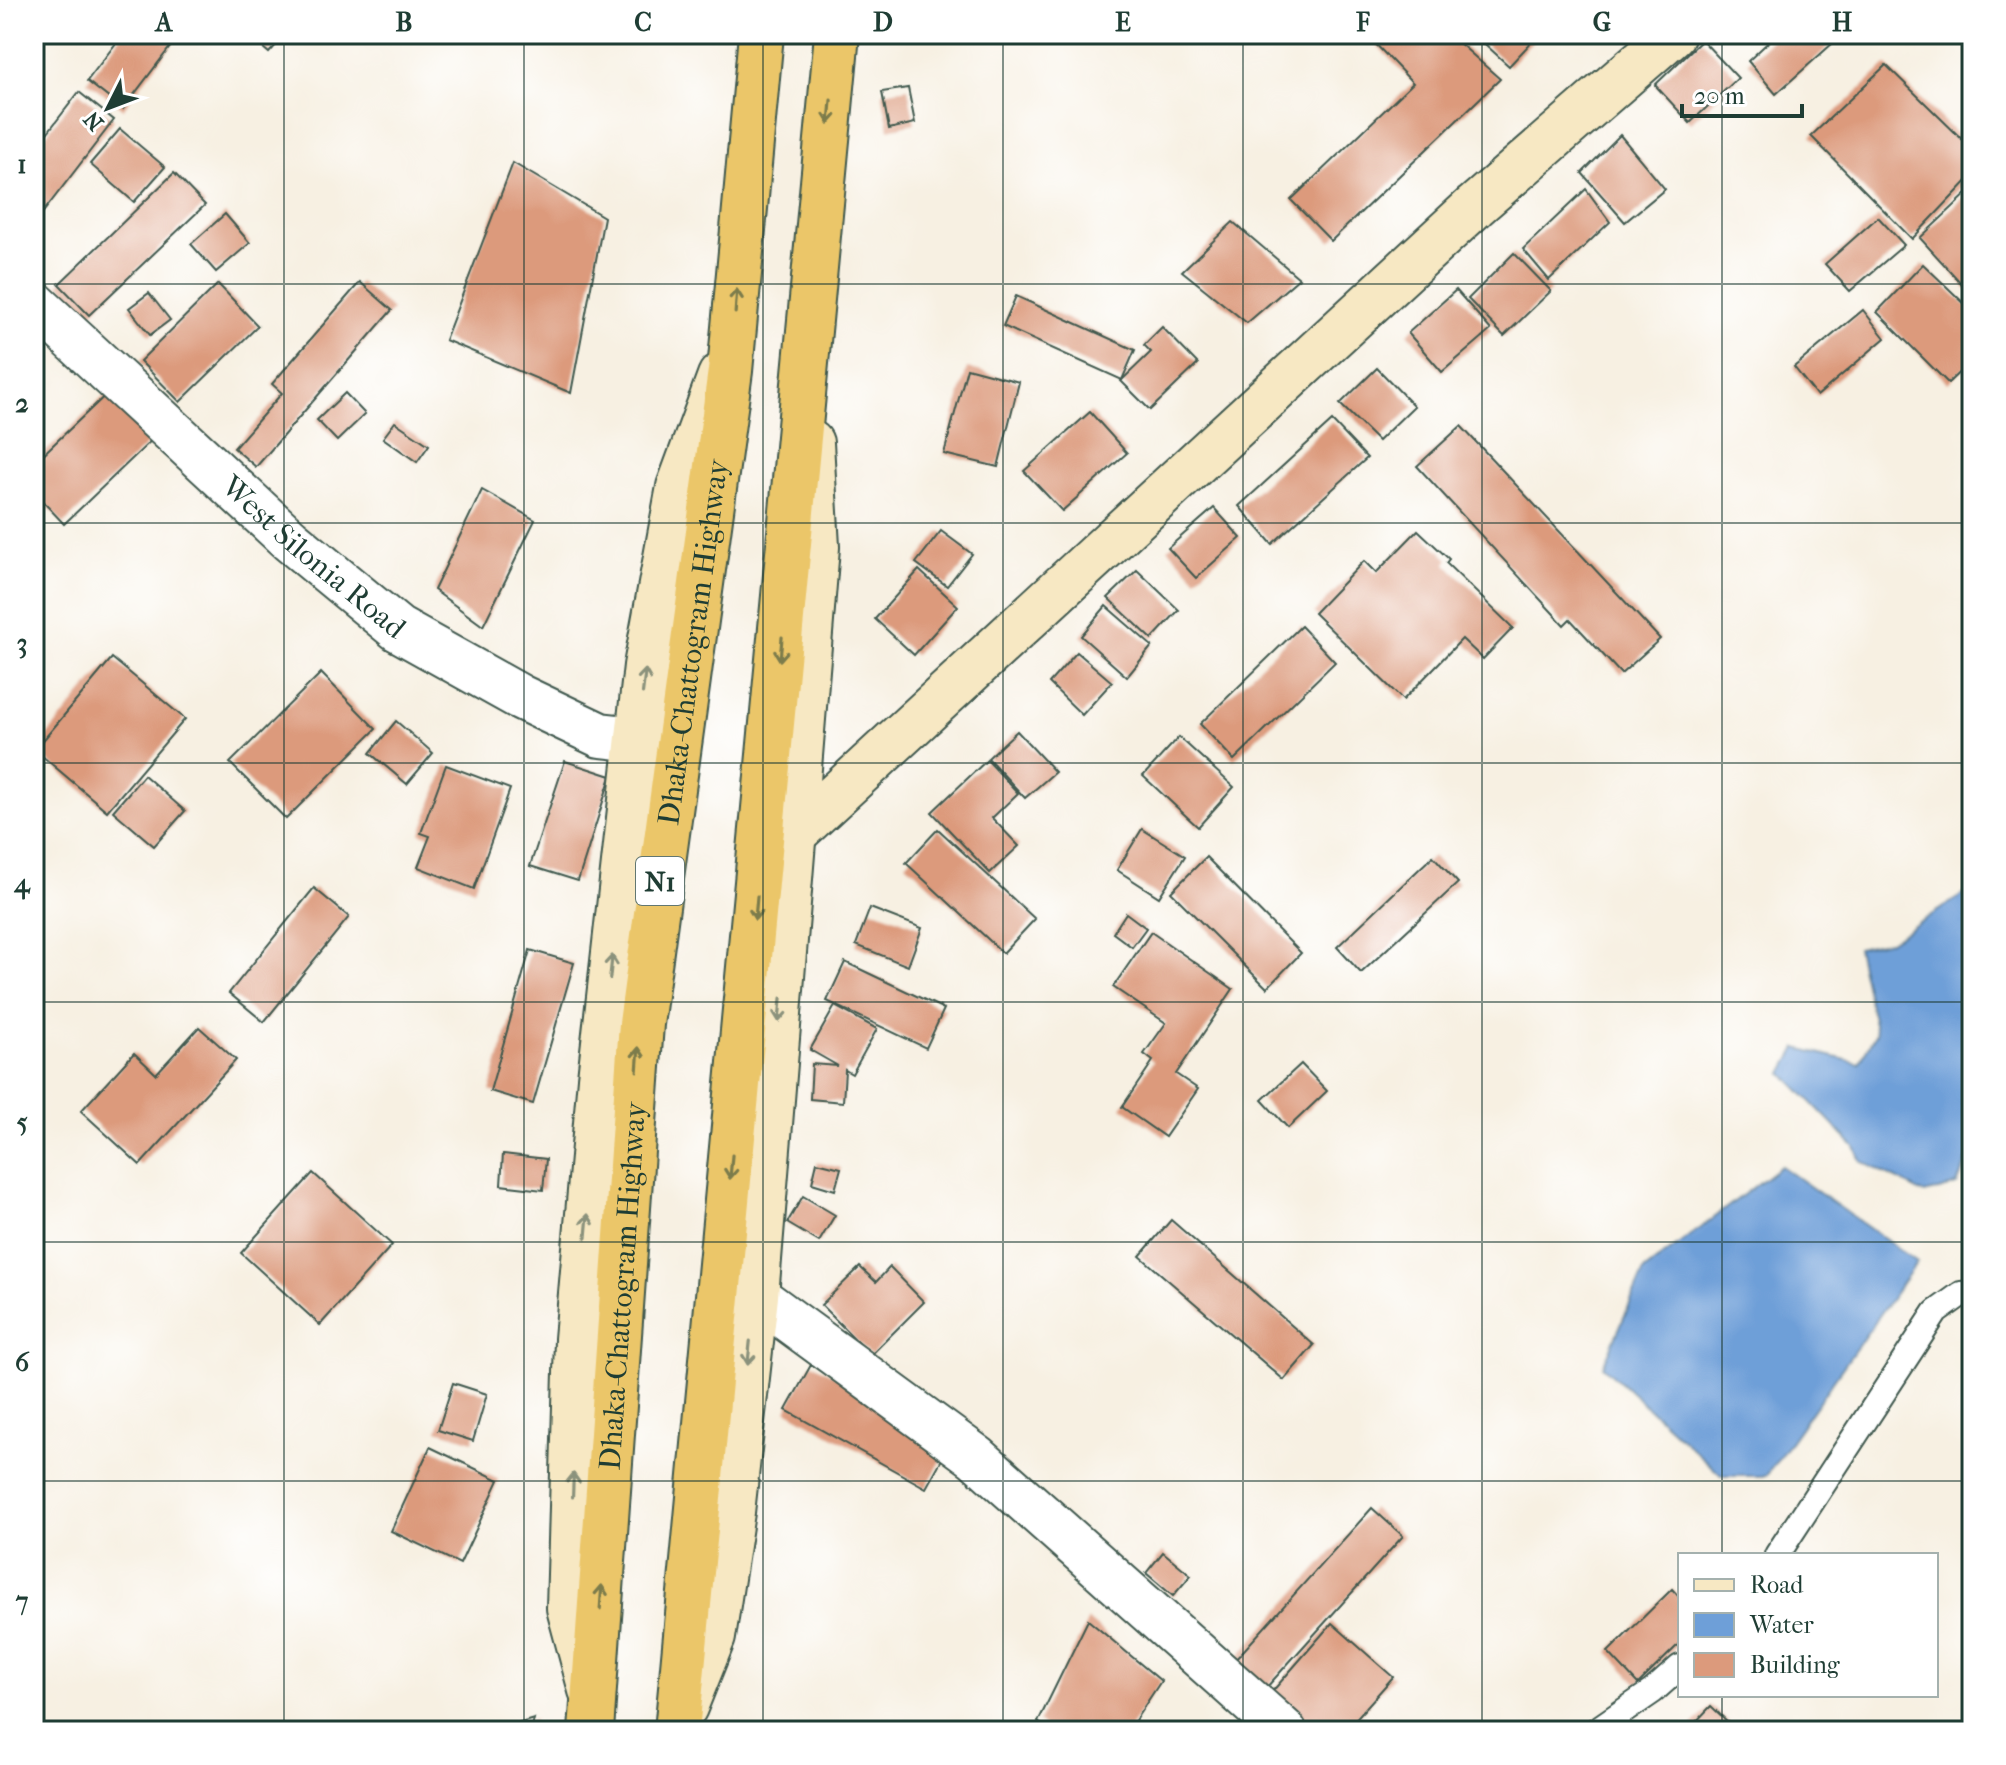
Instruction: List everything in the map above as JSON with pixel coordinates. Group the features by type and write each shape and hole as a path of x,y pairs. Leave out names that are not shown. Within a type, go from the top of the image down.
{"highway":[{"name":"Dhaka-Chattogram Highway","path":"592,1716 641,1024 732,345 761,34"},
{"path":"677,1730 837,34"}],"main road":[{"path":"795,833 1475,206 1673,34"},
{"path":"592,1716 569,1608 577,1339 600,1078 646,666 679,487 732,345"},
{"path":"677,1730 713,1637 732,1512 756,1296 817,547 807,369"},
{"path":"805,709 821,735 837,748 858,753 902,734"}],"street":[{"name":"West Silonia Road","path":"34,303 290,540 398,629 520,697 600,735 637,739"},
{"path":"756,1296 976,1457 1284,1731"}],"lane":[{"path":"1778,1553 1936,1312 1961,1294 1972,1293"},
{"path":"1595,1731 1653,1691 1678,1669"}],"water":[{"path":"1972,889 1972,1148 1957,1185 1925,1194 1861,1161 1855,1147 1783,1073 1797,1048 1859,1063 1876,1033 1857,948 1890,941"},
{"path":"1781,1166 1917,1262 1766,1476 1722,1476 1603,1366 1644,1271"}],"building":[{"path":"123,34 180,34 123,109 87,81"},
{"path":"247,34 286,34 269,53"},
{"path":"1366,34 1449,34 1500,79 1331,241 1291,200 1413,83"},
{"path":"1474,34 1539,34 1509,66"},
{"path":"1777,34 1843,34 1776,94 1748,61"},
{"path":"1702,40 1738,78 1690,123 1655,85"},
{"path":"1886,65 1972,149 1972,176 1912,239 1811,136"},
{"path":"908,88 915,123 889,129 882,92"},
{"path":"79,92 114,120 34,224 34,150"},
{"path":"120,129 165,167 134,202 90,164"},
{"path":"1620,135 1665,189 1625,222 1582,173"},
{"path":"513,163 604,217 571,393 445,340"},
{"path":"174,173 205,205 89,315 59,284"},
{"path":"1586,189 1610,222 1549,280 1523,249"},
{"path":"1972,189 1972,295 1920,238"},
{"path":"225,214 250,243 216,272 191,244"},
{"path":"1878,217 1904,245 1850,291 1825,264"},
{"path":"1233,222 1299,278 1247,323 1182,271"},
{"path":"1514,253 1551,291 1504,336 1468,299"},
{"path":"1923,264 1972,311 1972,360 1948,383 1877,312"},
{"path":"360,282 392,310 256,467 234,448 282,393 272,384"},
{"path":"218,284 258,326 180,402 140,361"},
{"path":"1456,290 1491,330 1442,372 1408,333"},
{"path":"149,293 170,320 150,335 129,308"},
{"path":"1016,296 1135,350 1122,380 1003,326"},
{"path":"1863,310 1885,338 1817,396 1794,367"},
{"path":"1162,327 1198,364 1150,410 1121,381 1151,352 1144,345"},
{"path":"967,368 1019,382 998,467 944,454"},
{"path":"1377,368 1414,406 1378,441 1340,404"},
{"path":"113,388 157,435 64,524 34,492 34,463"},
{"path":"345,393 365,414 337,441 317,420"},
{"path":"1090,412 1127,453 1062,511 1024,471"},
{"path":"1332,421 1367,458 1272,544 1239,506"},
{"path":"395,422 429,445 417,462 383,438"},
{"path":"1461,426 1660,639 1621,674 1570,619 1564,625 1417,466"},
{"path":"482,490 535,520 483,626 434,590"},
{"path":"1214,508 1241,538 1196,578 1168,548"},
{"path":"1418,530 1449,559 1446,563 1513,628 1483,659 1462,639 1403,700 1314,613 1364,561 1376,573"},
{"path":"941,531 972,554 947,586 916,563"},
{"path":"919,570 958,606 914,655 875,619"},
{"path":"1137,570 1179,610 1152,639 1108,598"},
{"path":"1106,606 1152,646 1127,677 1081,636"},
{"path":"1301,626 1335,662 1234,760 1200,724"},
{"path":"1077,652 1112,682 1082,715 1049,683"},
{"path":"112,658 185,719 107,811 35,750"},
{"path":"321,673 376,729 286,819 230,763"},
{"path":"396,721 433,753 407,784 370,753"},
{"path":"1017,731 1055,772 1025,798 988,758"},
{"path":"1179,737 1234,787 1198,827 1143,776"},
{"path":"987,760 1018,793 992,818 1019,846 990,873 932,812"},
{"path":"565,761 611,776 578,881 530,866"},
{"path":"446,765 510,789 474,889 418,867 430,836 421,833"},
{"path":"144,775 185,811 154,846 113,811"},
{"path":"938,829 1035,919 1003,953 906,863"},
{"path":"1142,829 1185,856 1159,897 1117,870"},
{"path":"1433,856 1458,883 1361,973 1337,947"},
{"path":"1206,857 1301,953 1267,988 1171,892"},
{"path":"314,888 349,917 264,1022 229,993"},
{"path":"870,908 922,928 908,966 856,945"},
{"path":"1126,913 1146,928 1132,947 1113,933"},
{"path":"1151,932 1233,989 1176,1074 1198,1089 1165,1137 1122,1107 1153,1061 1144,1054 1166,1023 1113,987"},
{"path":"530,950 574,963 533,1104 490,1091"},
{"path":"845,962 944,1009 926,1048 827,1001"},
{"path":"835,1006 877,1029 852,1074 845,1070 843,1102 810,1099 812,1064 838,1066 810,1050"},
{"path":"199,1027 236,1060 140,1165 81,1111 134,1053 156,1074"},
{"path":"1301,1064 1327,1091 1288,1128 1262,1100"},
{"path":"503,1154 546,1159 543,1190 501,1185"},
{"path":"817,1162 841,1168 835,1190 812,1183"},
{"path":"313,1173 392,1245 320,1325 241,1253"},
{"path":"803,1196 835,1215 819,1242 787,1223"},
{"path":"1171,1220 1314,1345 1284,1380 1140,1256"},
{"path":"860,1267 876,1282 890,1267 924,1302 871,1355 821,1305"},
{"path":"812,1363 952,1441 926,1488 786,1410"},
{"path":"453,1383 487,1394 473,1441 438,1430"},
{"path":"430,1447 499,1480 460,1564 391,1531"},
{"path":"1372,1508 1403,1536 1266,1688 1235,1660"},
{"path":"1163,1552 1191,1575 1173,1596 1146,1573"},
{"path":"1672,1589 1678,1596 1678,1645 1638,1684 1608,1652"},
{"path":"1088,1620 1161,1681 1128,1731 1050,1731 1038,1722"},
{"path":"1332,1623 1393,1677 1345,1731 1298,1731 1264,1701"},
{"path":"1711,1706 1729,1723 1721,1731 1695,1731 1691,1727"},
{"path":"534,1719 531,1731 497,1731 497,1730"}]}
